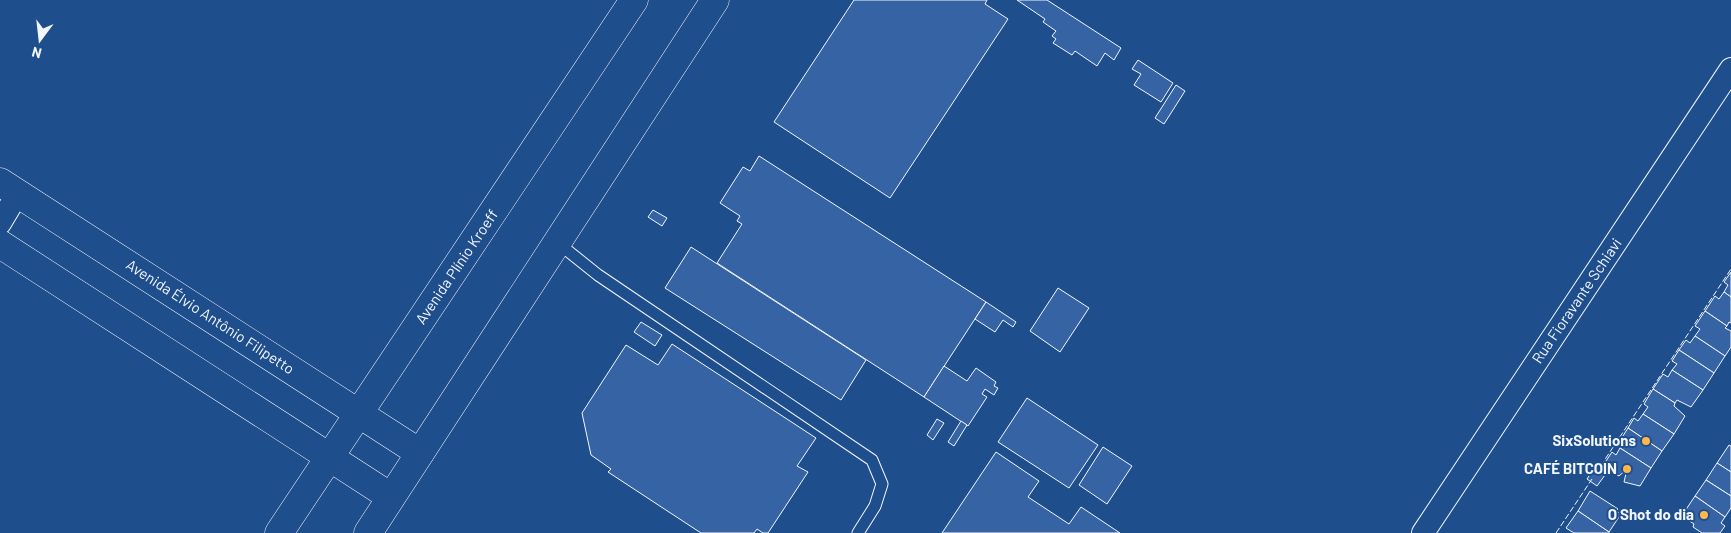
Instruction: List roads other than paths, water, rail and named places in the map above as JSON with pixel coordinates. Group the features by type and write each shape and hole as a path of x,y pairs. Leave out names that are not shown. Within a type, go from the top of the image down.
{"main road":[{"name":"Avenida Plínio Kroeff","path":"279,533 634,0"},
{"path":"368,533 715,0"},
{"name":"Avenida Élvio Antônio Filipetto","path":"9,188 420,453"},
{"path":"0,244 391,497"}],"street":[{"name":"Rua Fioravante Schiavi","path":"1423,533 1731,69"},
{"path":"0,223 9,188"}],"lane":[{"path":"558,243 598,275 872,460 882,484 875,506 858,533"}],"place":[{"name":"SixSolutions","path":"1646,441"},
{"name":"CAFÉ BITCOIN","path":"1627,469"},
{"name":"O Shot do dia","path":"1704,515"}]}
